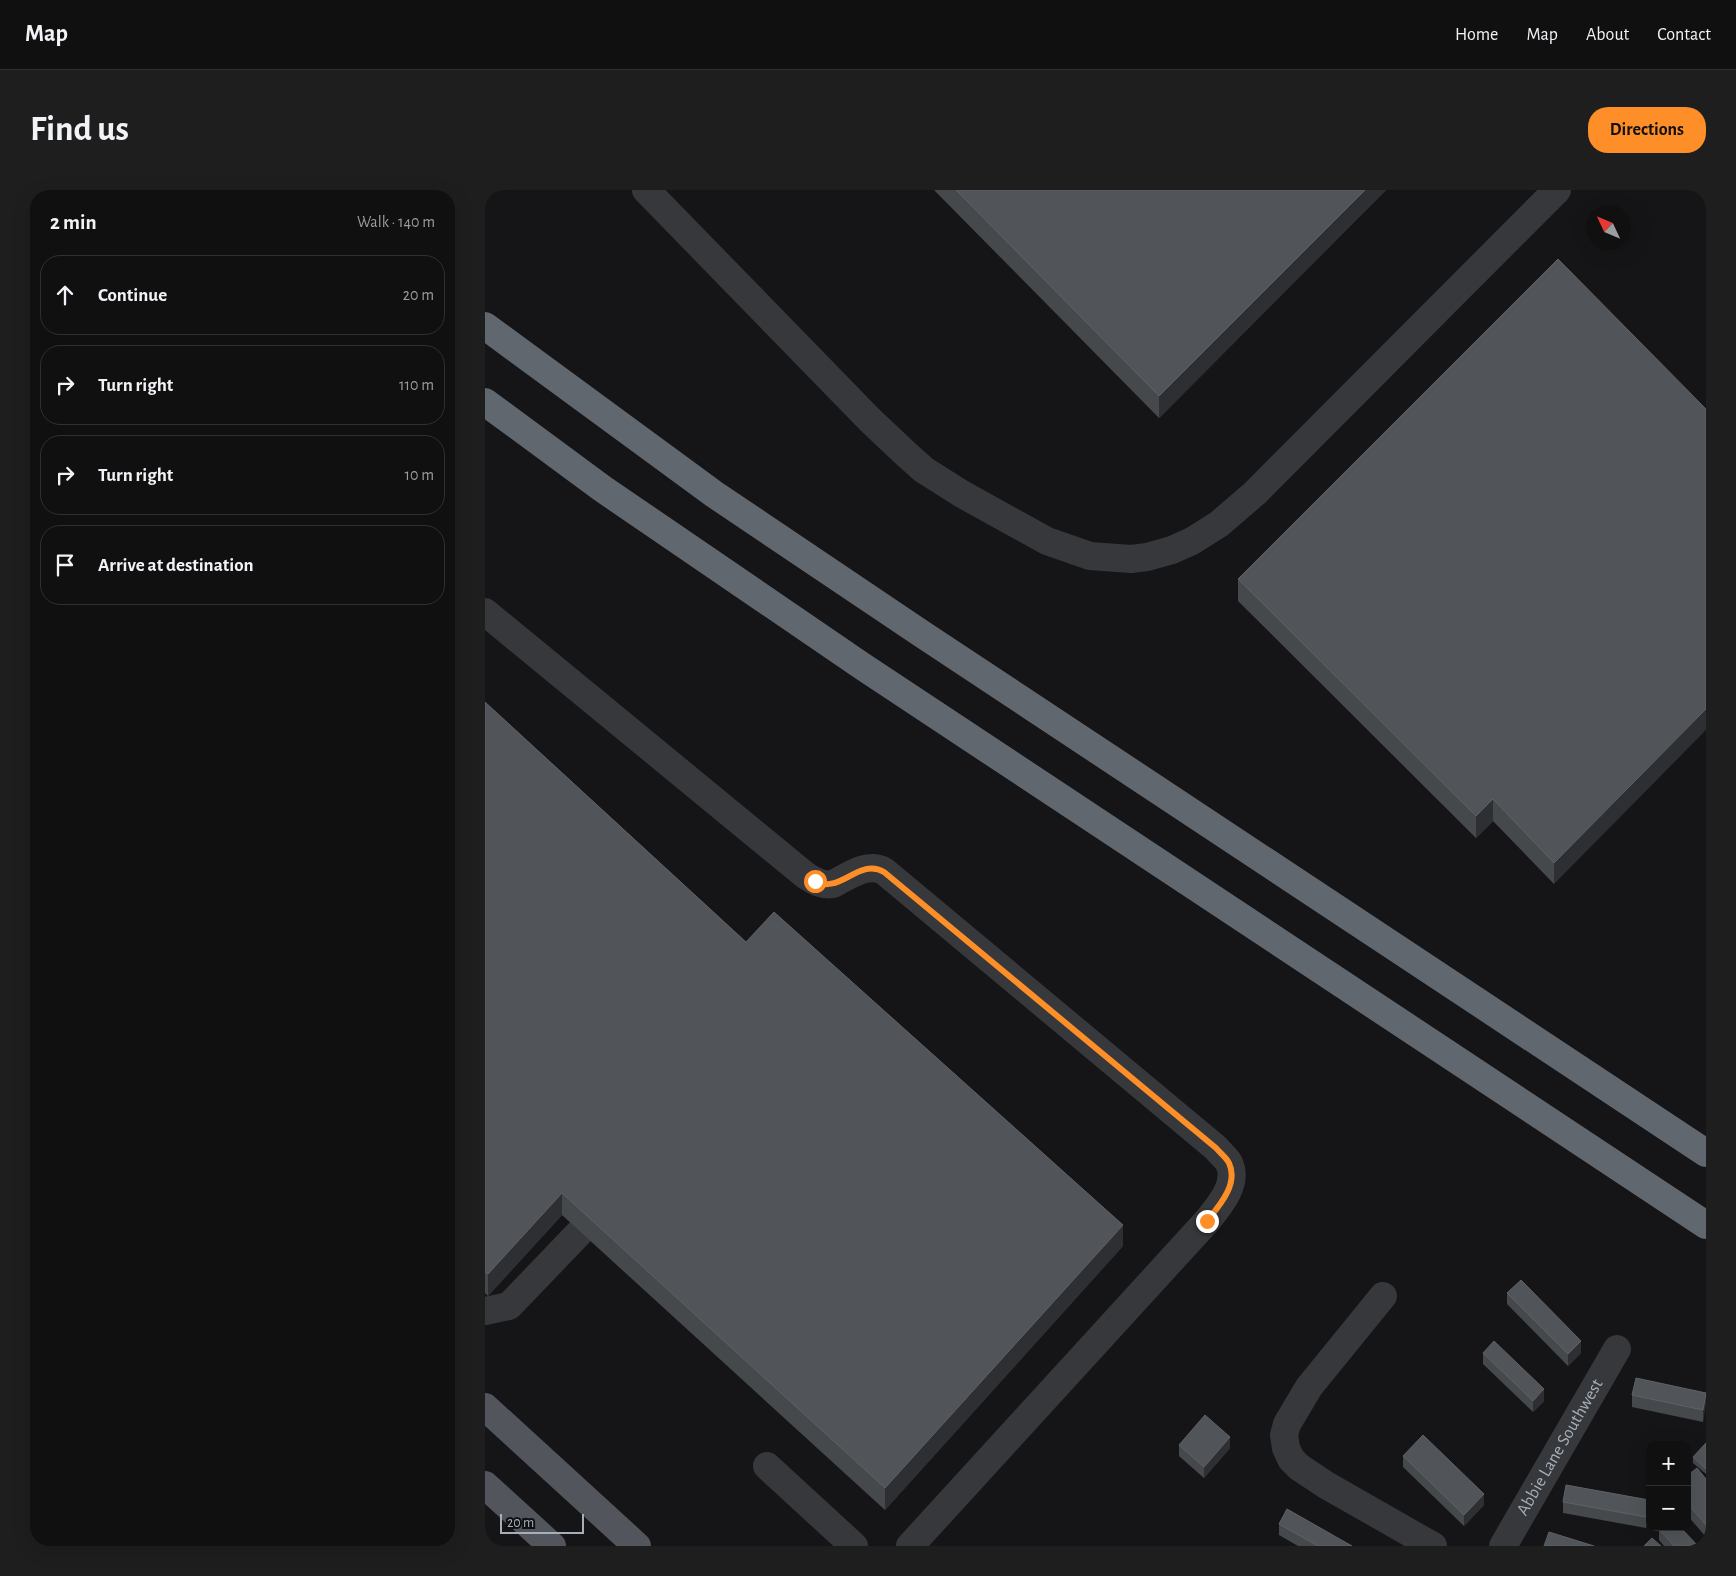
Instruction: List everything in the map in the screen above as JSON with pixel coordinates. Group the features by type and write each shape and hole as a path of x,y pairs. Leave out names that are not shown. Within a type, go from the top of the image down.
{"highway":[{"path":"485,326 714,494 922,634 1706,1153"},
{"path":"485,402 603,489 862,666 1706,1225"}],"main road":[{"path":"485,1408 637,1546"},
{"path":"485,1486 552,1546"}],"street":[{"path":"646,190 870,420 924,470 962,494 1047,541 1090,556 1131,559 1172,550 1192,541 1219,524 1235,511 1557,190"},
{"path":"485,612 805,875 820,884 827,885 870,867 884,872 1216,1148 1229,1162 1232,1171 1228,1190 1222,1202 1207,1221 910,1546"},
{"path":"485,1310 509,1306 580,1232"},
{"path":"1383,1296 1309,1386 1287,1424 1285,1435 1286,1448 1291,1459 1299,1468 1426,1545"},
{"name":"Abbie Lane Southwest","path":"1503,1546 1617,1349"},
{"path":"767,1466 854,1546"}],"building":[{"path":"956,190 1365,190 1159,396"},
{"path":"1558,259 1706,409 1706,709 1554,863 1493,799 1476,816 1238,579"},
{"path":"485,702 746,942 774,912 1123,1225 885,1488 562,1193 488,1274 485,1272"},
{"path":"1521,1280 1581,1341 1568,1354 1507,1293"},
{"path":"1494,1341 1544,1389 1533,1401 1483,1353"},
{"path":"1636,1378 1706,1393 1703,1410 1632,1395"},
{"path":"1205,1415 1230,1437 1204,1467 1179,1445"},
{"path":"1423,1435 1484,1494 1464,1515 1403,1456"},
{"path":"1706,1443 1706,1469 1693,1457"},
{"path":"1697,1468 1706,1479 1706,1525 1691,1508 1691,1473"},
{"path":"1566,1485 1646,1499 1646,1517 1563,1502"},
{"path":"1287,1509 1352,1546 1318,1546 1279,1524"},
{"path":"1661,1531 1684,1531 1698,1546 1674,1546"},
{"path":"1549,1532 1594,1546 1544,1546"},
{"path":"1652,1538 1661,1546 1644,1546"}],"route":[{"path":"815,881 820,884 833,884 870,867 884,872 1216,1148 1229,1162 1232,1171 1231,1181 1222,1202 1207,1221"}]}
